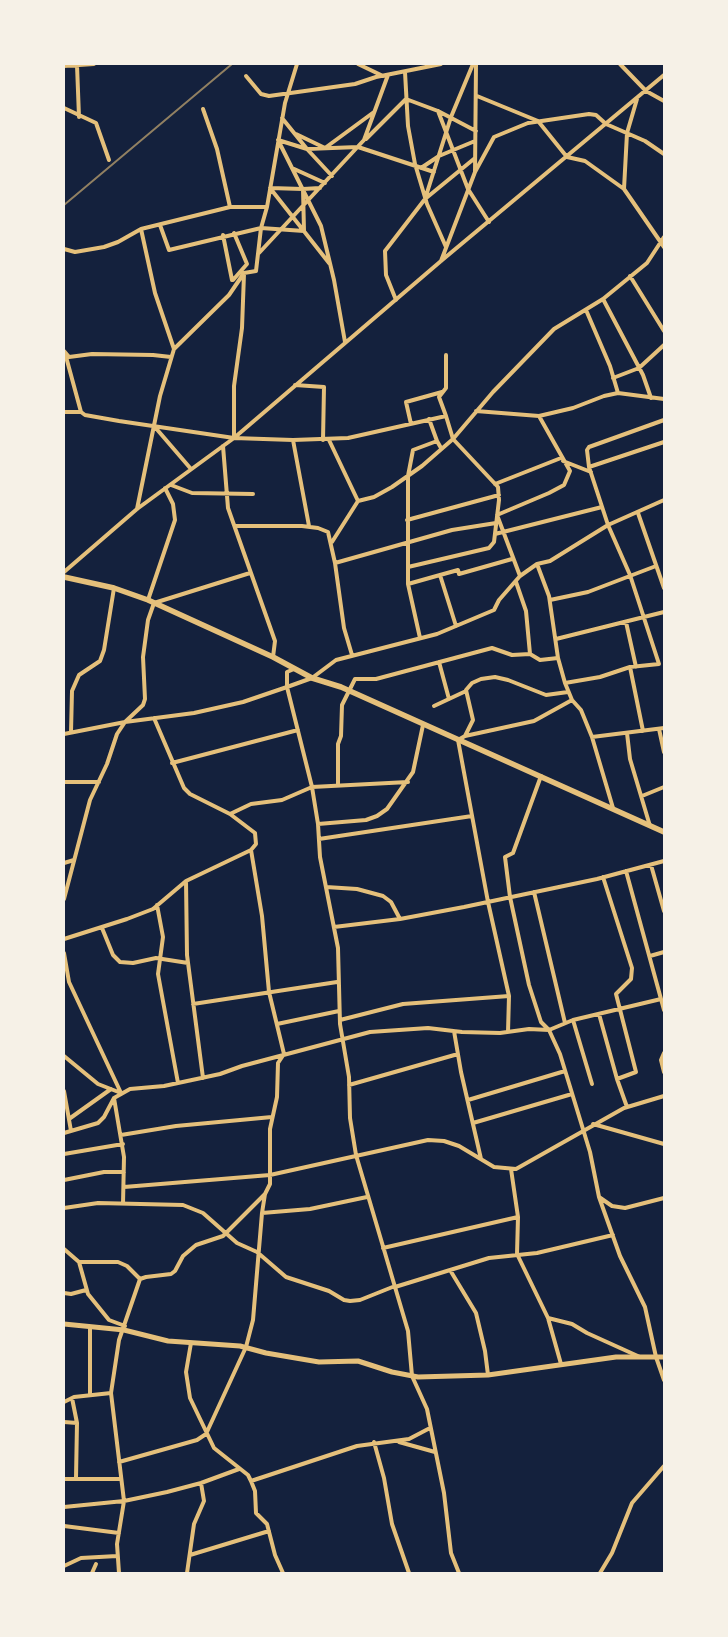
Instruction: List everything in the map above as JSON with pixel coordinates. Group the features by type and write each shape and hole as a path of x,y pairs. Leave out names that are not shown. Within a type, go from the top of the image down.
{"main road":[{"path":"64,577 114,588 151,602 273,657 312,678 348,690 664,832"}],"street":[{"path":"64,66 94,64"},
{"path":"137,508 154,426 174,349 228,295 244,273 256,271 261,228 267,207 282,118 298,64"},
{"path":"358,64 385,76"},
{"path":"246,76 261,94 289,93 355,84 441,64"},
{"path":"475,64 477,96 475,172"},
{"path":"426,199 451,118 475,64"},
{"path":"620,64 646,91 664,101"},
{"path":"77,66 79,117"},
{"path":"405,72 408,126 415,167 446,247"},
{"path":"364,140 375,112 385,76"},
{"path":"64,572 137,508 234,438 441,261 663,77"},
{"path":"477,96 538,121 567,157 585,161 624,189 664,247"},
{"path":"406,98 438,110 476,131"},
{"path":"259,253 294,218 364,140 406,98"},
{"path":"624,189 627,133 638,98"},
{"path":"64,108 79,117 96,123 109,160"},
{"path":"203,109 217,149 230,207"},
{"path":"438,110 468,189 490,222"},
{"path":"326,148 375,112"},
{"path":"441,261 475,172 494,138 538,121 589,114 596,115 606,124 645,141 664,154"},
{"path":"282,118 332,176"},
{"path":"294,133 326,148"},
{"path":"278,140 307,149 358,147 434,172"},
{"path":"278,140 321,226 331,265 346,342"},
{"path":"422,167 439,156 476,140"},
{"path":"396,300 386,275 384,251 426,199 475,158"},
{"path":"292,168 325,183"},
{"path":"270,188 321,188"},
{"path":"270,188 331,265"},
{"path":"303,189 304,231"},
{"path":"64,249 75,252 104,247 118,242 141,229 230,207 267,207"},
{"path":"160,225 169,250 224,235 261,228 304,231"},
{"path":"141,229 155,293 174,349"},
{"path":"224,235 232,280 247,264 234,234"},
{"path":"332,542 358,502 374,497 408,476 453,439 476,411 554,329 604,299 647,263 664,237"},
{"path":"234,438 234,386 242,328 244,273"},
{"path":"630,276 664,331"},
{"path":"604,299 639,368 651,398"},
{"path":"586,310 618,394"},
{"path":"613,378 639,368 664,344"},
{"path":"64,352 69,357 92,354 171,357"},
{"path":"64,352 81,412"},
{"path":"408,567 490,548 494,542 499,495 495,484 453,439 439,397 446,388 446,354"},
{"path":"295,385 324,388 323,440"},
{"path":"411,424 406,402 443,392"},
{"path":"476,411 540,416 573,408 604,396 618,394 664,399"},
{"path":"64,412 81,412 84,415 119,421 234,438 293,440 348,438 446,416"},
{"path":"497,514 550,493 564,485 570,471 540,416"},
{"path":"429,419 442,448"},
{"path":"565,683 600,677 630,667 656,665 660,662 630,575 608,525 589,467 587,450 589,447 664,420"},
{"path":"154,426 191,469"},
{"path":"293,440 309,526"},
{"path":"329,440 358,502"},
{"path":"420,638 408,584 408,476 413,450 438,441"},
{"path":"589,467 664,442"},
{"path":"222,446 228,508 236,526 274,641 273,657"},
{"path":"495,484 562,459 591,472"},
{"path":"171,485 192,493 253,494"},
{"path":"64,899 90,800 99,782 117,734 125,722 140,709 145,699 143,657 151,602 175,520 173,504 165,488"},
{"path":"407,520 499,495"},
{"path":"64,734 125,722 194,713 233,704 312,678 336,660 437,634 494,610 499,600 520,576 536,564 550,561 608,525 664,500"},
{"path":"495,534 602,507"},
{"path":"638,513 664,588"},
{"path":"497,514 505,531 512,559 520,576"},
{"path":"334,563 452,530 496,523"},
{"path":"236,526 309,526 328,532 332,542 343,619 352,655"},
{"path":"408,584 458,570 459,574 512,559"},
{"path":"536,564 550,600 558,658 565,683 572,700 581,710 592,737 613,808"},
{"path":"550,600 588,592 656,566"},
{"path":"151,602 250,573"},
{"path":"440,575 456,626"},
{"path":"516,582 526,611 530,654"},
{"path":"71,732 72,691 79,675 100,661 104,650 114,588"},
{"path":"556,639 664,612"},
{"path":"626,622 636,667"},
{"path":"338,785 338,744 341,736 342,704 355,679 376,679 492,648 512,655 530,654 540,660 558,658"},
{"path":"439,662 449,699"},
{"path":"630,667 643,731"},
{"path":"294,669 287,672 287,687 312,786 326,888 338,948 337,982 339,1011 349,1085 350,1118 356,1155 408,1331 412,1376 427,1409 444,1493 451,1552 459,1573"},
{"path":"434,706 466,691 472,683 495,677 546,695 568,692"},
{"path":"465,736 473,720 466,691"},
{"path":"508,1032 509,996 488,902 458,740 465,736 534,721 572,700"},
{"path":"64,939 102,928 157,906 186,881 251,850 256,844 257,836 230,814 190,794 184,788 154,718"},
{"path":"318,824 366,820 388,809 413,772 424,725"},
{"path":"592,737 664,728"},
{"path":"659,729 664,752"},
{"path":"172,763 298,730"},
{"path":"627,733 630,759 650,826"},
{"path":"541,776 513,853 505,857 510,897 529,985 541,1022 549,1030 560,1054 583,1129 599,1198 645,1307 656,1357 664,1380"},
{"path":"64,782 99,782"},
{"path":"230,814 251,804 282,800 312,786 408,782"},
{"path":"642,796 664,787"},
{"path":"319,840 472,816"},
{"path":"119,1462 197,1440 206,1434 246,1347 253,1320 257,1252 265,1194 270,1184 272,1117 277,1097 278,1063 284,1054 269,992 262,916 251,850"},
{"path":"64,863 74,860"},
{"path":"334,928 400,919 488,902 603,877 664,861"},
{"path":"651,865 664,912"},
{"path":"626,871 664,1010"},
{"path":"603,877 632,968 631,980 617,992 636,1072 617,1079"},
{"path":"186,881 188,963 203,1078"},
{"path":"326,888 357,889 383,896 391,902 400,919"},
{"path":"534,892 565,1023"},
{"path":"157,906 163,937 158,974 178,1083"},
{"path":"102,928 113,955 120,962 133,963 161,958 188,963"},
{"path":"650,956 664,952"},
{"path":"64,953 70,982 121,1093"},
{"path":"193,1004 337,982"},
{"path":"340,1020 403,1004 509,996"},
{"path":"64,1133 101,1120 114,1098 130,1089 203,1078 342,1038 379,1031 428,1028 454,1031 508,1032 529,1029 549,1030 573,1020 661,999"},
{"path":"277,1024 339,1011"},
{"path":"599,1014 617,1079 627,1107"},
{"path":"573,1020 592,1084"},
{"path":"454,1031 481,1159"},
{"path":"664,1053 661,1060 664,1070"},
{"path":"349,1085 458,1054"},
{"path":"64,1056 98,1084 121,1093"},
{"path":"468,1100 565,1071"},
{"path":"69,1119 110,1089"},
{"path":"64,1091 71,1131"},
{"path":"473,1123 572,1094"},
{"path":"124,1187 270,1175 428,1140 444,1141 459,1146 494,1167 511,1169 525,1166 583,1129 627,1107 664,1096"},
{"path":"114,1098 123,1144 124,1204"},
{"path":"121,1135 176,1126 272,1117"},
{"path":"593,1124 664,1144"},
{"path":"64,1154 123,1144"},
{"path":"511,1169 518,1218 517,1254 548,1318 561,1364"},
{"path":"64,1180 104,1172 124,1172"},
{"path":"140,1279 170,1274 175,1271 183,1256 196,1245 226,1233 265,1194"},
{"path":"262,1213 310,1208 367,1197"},
{"path":"599,1198 612,1206 625,1208 664,1198"},
{"path":"64,1208 98,1204 183,1205 203,1213 237,1242 257,1252 286,1277 350,1301 489,1258 537,1253 613,1235"},
{"path":"383,1248 518,1218"},
{"path":"64,1250 79,1262 86,1290 109,1320 125,1328 168,1341 246,1347 319,1362 358,1361 412,1376 488,1375 616,1357 664,1357"},
{"path":"79,1262 118,1262 128,1266 140,1279"},
{"path":"450,1270 476,1313 485,1351 488,1375"},
{"path":"119,1573 119,1533 124,1501 111,1393 119,1340 125,1328 140,1279"},
{"path":"64,1293 71,1294 86,1290"},
{"path":"548,1318 572,1324 586,1333 640,1357"},
{"path":"64,1324 125,1328"},
{"path":"90,1327 90,1395"},
{"path":"191,1343 186,1372 190,1398 214,1448 251,1481 255,1491 256,1513 267,1524 275,1555 283,1573"},
{"path":"64,1402 72,1398 111,1393"},
{"path":"72,1398 77,1423 76,1478"},
{"path":"64,1422 77,1423"},
{"path":"251,1481 374,1442 409,1439 430,1428"},
{"path":"397,1441 435,1452"},
{"path":"374,1442 384,1478 392,1524 409,1573"},
{"path":"600,1573 612,1553 632,1503 664,1466"},
{"path":"64,1507 124,1501 201,1483 239,1469"},
{"path":"64,1479 120,1479"},
{"path":"187,1573 194,1524 204,1501 201,1483"},
{"path":"64,1526 119,1533"},
{"path":"190,1554 269,1531"},
{"path":"64,1566 82,1558 118,1556"},
{"path":"92,1573 96,1564"}],"railway":[{"path":"64,205 232,64"}]}
